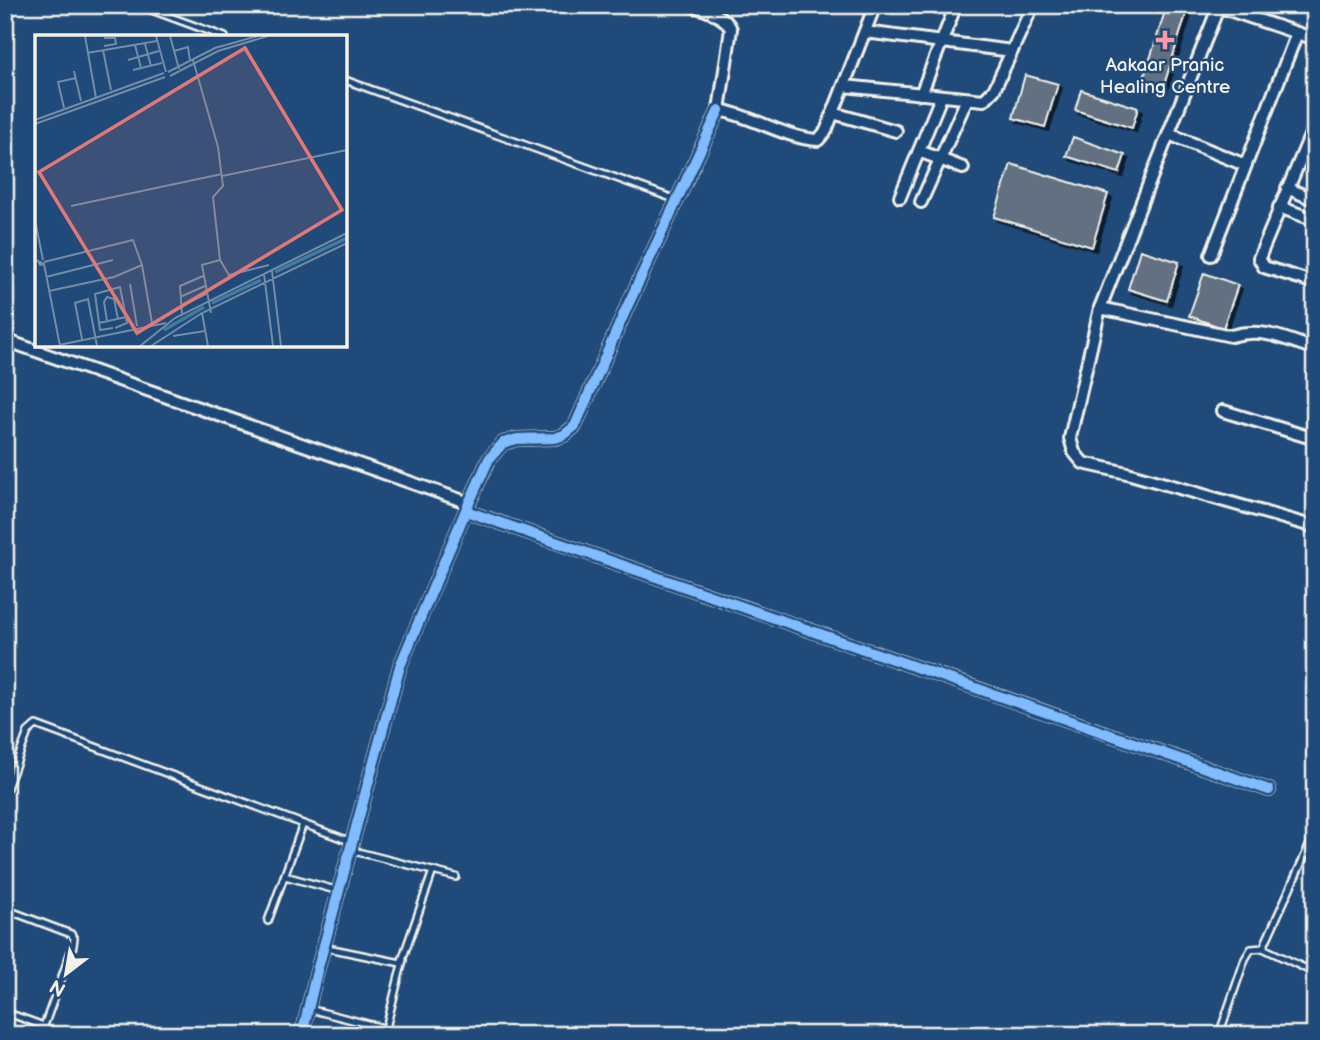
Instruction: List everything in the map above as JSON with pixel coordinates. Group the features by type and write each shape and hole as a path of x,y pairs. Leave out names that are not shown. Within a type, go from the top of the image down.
{"street":[{"path":"302,1035 323,947 403,657 489,459 503,443 517,439 555,438 564,435 575,425 719,110 731,29 729,23 718,16 690,5"},
{"path":"719,110 746,116 803,139 818,140 827,131 875,5"},
{"path":"921,94 956,5"},
{"path":"844,86 984,100 990,95 1033,5"},
{"path":"1315,39 1216,6 1100,308 1070,438 1074,452 1083,463 1315,527"},
{"path":"865,32 1012,51"},
{"path":"1211,255 1297,33"},
{"path":"900,197 942,97"},
{"path":"921,202 967,99"},
{"path":"833,113 896,131"},
{"path":"1315,124 1260,253 1261,263 1265,267 1315,283"},
{"path":"1169,134 1245,165"},
{"path":"919,151 963,168"},
{"path":"1287,188 1315,200"},
{"path":"1279,207 1315,220"},
{"path":"1100,308 1231,336 1247,332 1266,332 1315,349"},
{"path":"5,340 1269,790"},
{"path":"1223,411 1315,439"}],"lane":[{"path":"138,5 220,35"},
{"path":"346,80 677,200"},
{"path":"5,793 28,732 36,725 303,824 351,846 456,877"},
{"path":"268,921 303,824"},
{"path":"1263,948 1315,833"},
{"path":"386,1028 404,960 433,871"},
{"path":"285,876 339,891"},
{"path":"5,909 71,934 74,938 44,1026 46,1035"},
{"path":"323,947 397,963 404,960"},
{"path":"1219,1035 1247,954 1255,947 1263,948 1315,973"},
{"path":"308,1008 411,1035"},
{"path":"5,1012 44,1026"}],"building":[{"path":"1167,5 1188,8 1163,88 1143,81"},
{"path":"1025,75 1058,84 1045,127 1013,118"},
{"path":"1081,90 1138,108 1132,128 1075,110"},
{"path":"1073,137 1125,155 1119,173 1066,156"},
{"path":"1011,164 1108,194 1092,247 994,217"},
{"path":"1140,250 1179,262 1167,301 1128,289"},
{"path":"1204,273 1238,285 1223,328 1189,316"}],"cycle path":[{"path":"302,1035 400,666 469,503 489,459 503,443 517,439 555,438 575,426 719,110"},
{"path":"466,511 1269,790"}],"place":[{"name":"Aakaar Pranic Healing Centre","path":"1165,40"}]}
